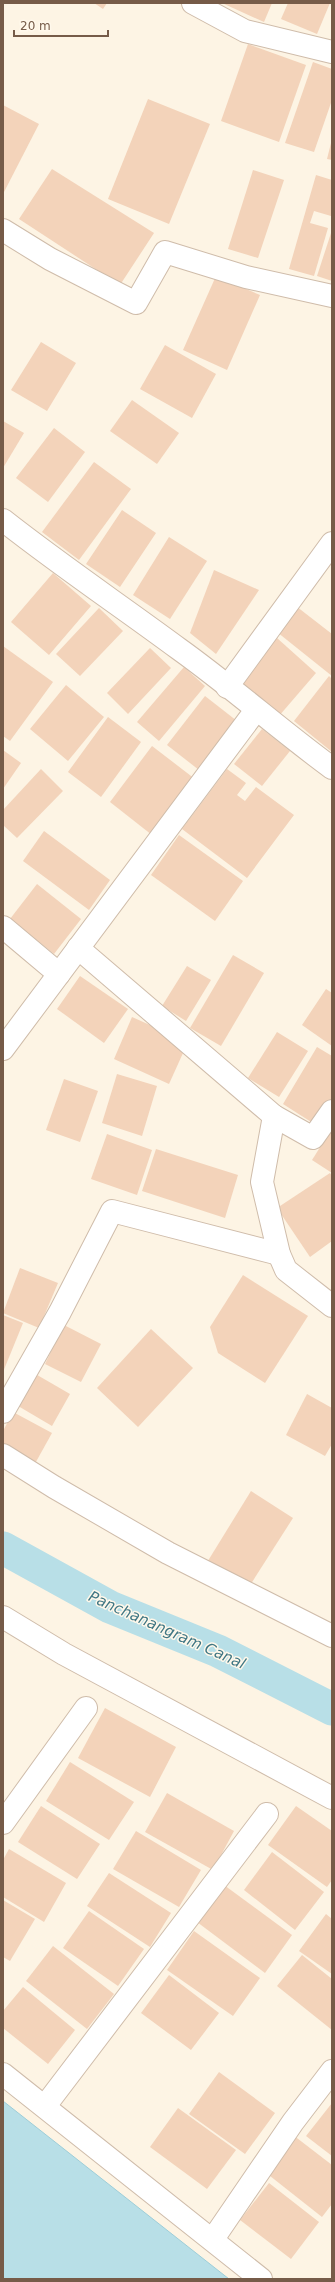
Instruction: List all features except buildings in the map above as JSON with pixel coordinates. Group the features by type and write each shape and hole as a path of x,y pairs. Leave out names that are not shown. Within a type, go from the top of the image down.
{"street":[{"path":"193,3 245,31 332,52"},
{"path":"3,230 50,258 136,303 165,252 246,277 332,296"},
{"path":"3,520 37,547 181,650 332,768"},
{"path":"227,687 332,543"},
{"path":"3,1050 256,710"},
{"path":"3,927 59,974"},
{"path":"78,948 274,1116 313,1138 332,1111"},
{"path":"274,1116 262,1182 279,1254 286,1270 331,1303"},
{"path":"3,1412 60,1312 112,1211 279,1254"},
{"path":"3,1455 168,1553 332,1636"},
{"path":"3,1617 64,1654 332,1798"},
{"path":"3,1823 86,1708"},
{"path":"45,2106 267,1814"},
{"path":"213,2239 293,2122 332,2071"},
{"path":"3,2074 213,2239 261,2279"}],"water":[{"path":"3,2101 229,2279 3,2279"}],"waterway":[{"name":"Panchanangram Canal","path":"3,1548 110,1607 218,1651 332,1709"}]}
